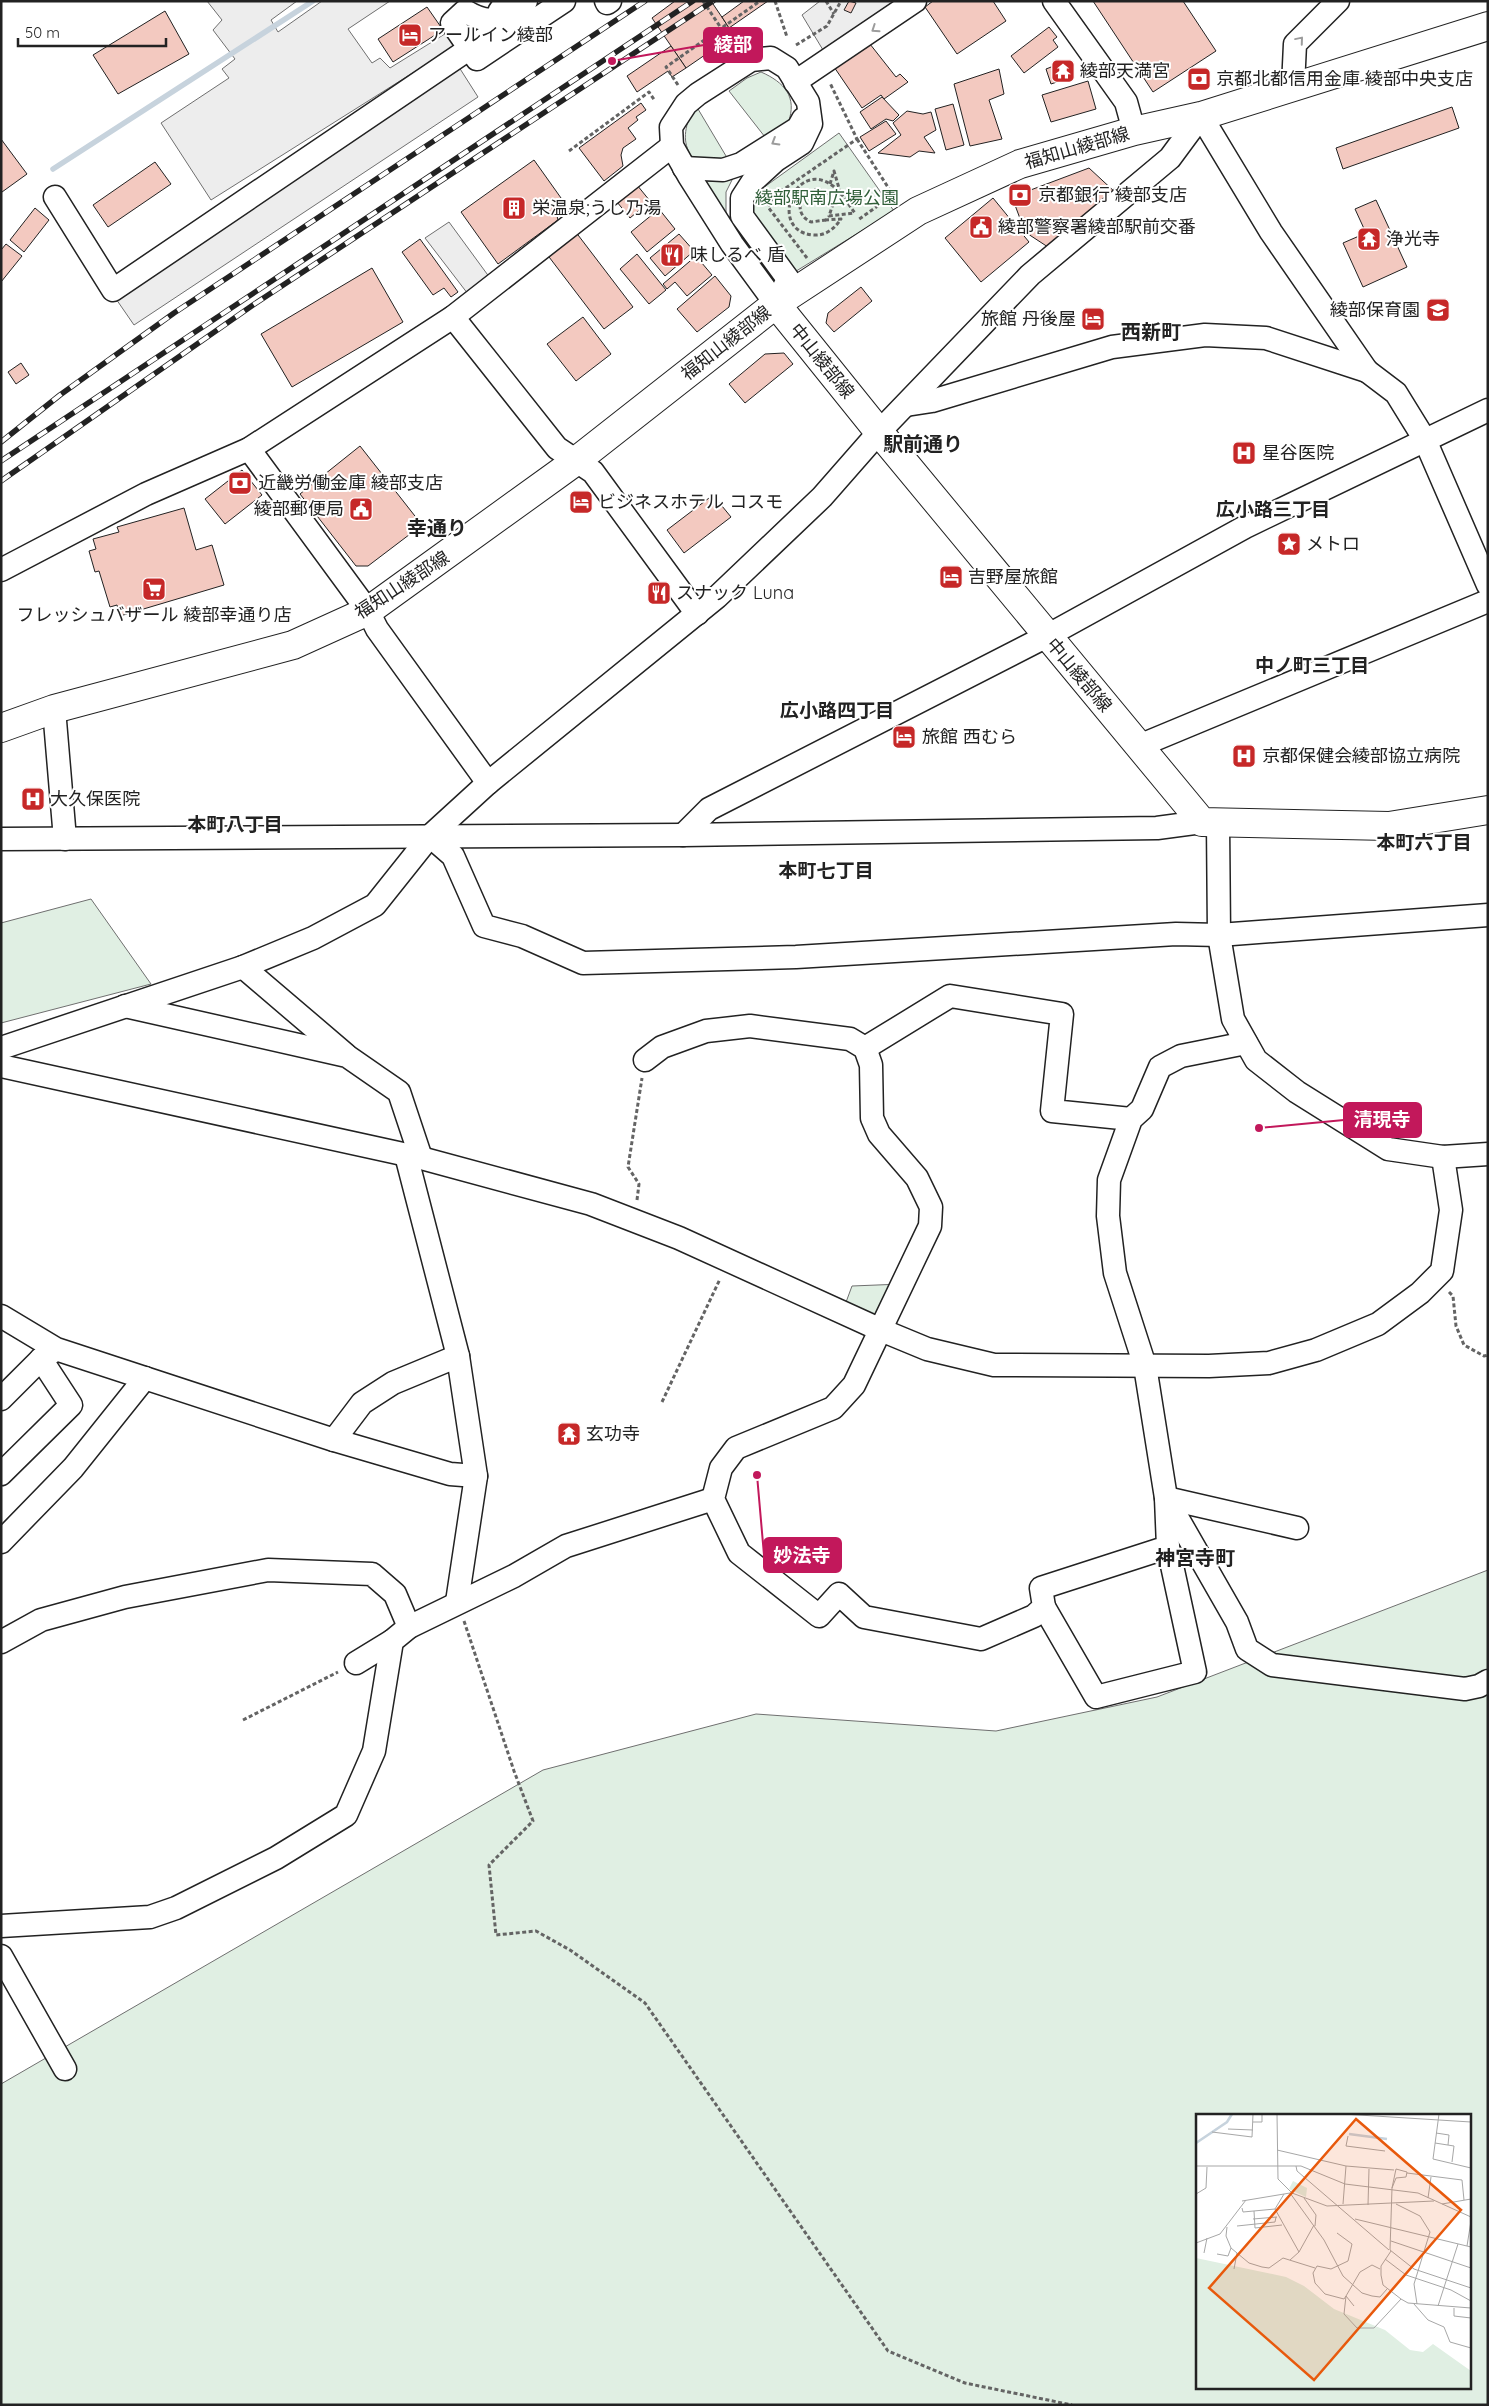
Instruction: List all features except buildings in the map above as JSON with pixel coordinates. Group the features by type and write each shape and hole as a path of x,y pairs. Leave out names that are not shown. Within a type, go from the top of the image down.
{"main road":[{"name":"福知山綾部線","path":"1,728 54,709 293,645 368,611 576,461 776,304 918,211 1020,164 1134,131 1201,116 1488,26"},
{"name":"中山綾部線","path":"776,304 879,432 1139,746 1210,822"},
{"path":"1210,822 1389,826 1488,810"}],"street":[{"path":"471,1 484,8 503,10"},
{"path":"503,10 502,19 526,1"},
{"path":"503,10 479,19 465,11 452,23 465,52 477,60 564,1"},
{"path":"606,1 607,3 610,1"},
{"path":"797,86 821,65 915,1"},
{"path":"1054,1 1126,102 1134,131"},
{"path":"1293,86 1295,44 1338,1"},
{"path":"55,197 113,290 465,52 490,34 503,10"},
{"path":"771,58 787,68 808,102 811,124 802,143 776,160 753,181 742,198 742,216 788,279 776,304 732,244 672,146 671,127 686,104 719,80 751,60 771,58"},
{"path":"684,168 723,170 741,164 798,128 803,121 797,86"},
{"path":"1,1048 243,967 313,938 375,906 430,836 488,783 717,597 822,497 879,432 1030,275 1170,158 1201,116 1271,232 1367,371 1396,393 1426,440 1488,585"},
{"path":"1,570 146,494 249,449 453,317 672,146"},
{"path":"453,317 557,448 593,472 697,614"},
{"path":"906,405 932,401 1112,347 1205,335 1266,338 1367,371"},
{"path":"683,835 709,809 1047,636 1245,527 1488,410"},
{"path":"249,449 368,611 377,629 488,783"},
{"path":"1139,746 1488,601"},
{"path":"54,709 65,838"},
{"path":"1,839 683,835 1157,828 1210,822 1219,935 1233,1019 1256,1060 1297,1092 1388,1149 1443,1157 1488,1154"},
{"path":"430,836 453,856 484,926 522,936 583,963 796,958 1176,934 1219,935 1488,915"},
{"path":"243,967 347,1056 399,1092 458,1356 476,1476 457,1602"},
{"path":"865,1048 950,996 1062,1014 1052,1111 1131,1119"},
{"path":"124,1006 347,1056"},
{"path":"645,1060 662,1047 706,1031 750,1026 850,1039 865,1048 871,1065 872,1118 879,1134 917,1178 931,1207 930,1226 854,1385 833,1408 757,1437 736,1448 721,1468 713,1498 739,1553 819,1616 839,1594 864,1617 981,1639 1034,1616 1044,1608"},
{"path":"1168,1547 1041,1588 1044,1608 1096,1697 1195,1672 1168,1547 1166,1498 1145,1366 1115,1273 1108,1216 1109,1180 1131,1119 1142,1109 1160,1067 1181,1056 1246,1043"},
{"path":"1,1066 413,1156 591,1204 729,1260 881,1330 927,1349 994,1365 1209,1366 1269,1363 1316,1350 1378,1324 1420,1293 1442,1271 1451,1210 1443,1157"},
{"path":"1,1316 48,1354 145,1378 334,1440 450,1474 476,1476"},
{"path":"1,1399 48,1354"},
{"path":"1,1474 72,1405 48,1354"},
{"path":"334,1440 362,1403 393,1383 458,1356"},
{"path":"1,1542 73,1468 145,1378"},
{"path":"356,1662 457,1602 514,1576 566,1546 713,1498"},
{"path":"1166,1498 1297,1528"},
{"path":"1166,1498 1237,1622 1247,1649 1272,1665 1465,1689 1479,1686 1488,1681"},
{"path":"1,1642 41,1620 116,1599 268,1570 372,1574 395,1594 401,1634 374,1751 346,1815 276,1858 176,1908 150,1917 1,1926"},
{"path":"1,1956 65,2069"}],"path":[{"path":"704,1 722,28"},
{"path":"678,85 666,67 760,1"},
{"path":"775,1 787,37"},
{"path":"826,1 834,14"},
{"path":"796,45 827,26 841,1"},
{"path":"821,65 857,139 893,196 853,223"},
{"path":"568,151 648,92 655,101"},
{"path":"810,262 768,207 774,196 857,139"},
{"path":"830,184 834,171 842,195"},
{"path":"795,180 799,186"},
{"path":"817,180 830,184 842,195 855,213 829,216 833,204 829,194 813,189 804,195 799,205 806,220 817,223 841,219 828,232 810,235 802,232 790,218 790,199 799,186 817,180"},
{"path":"806,256 814,251"},
{"path":"633,1220 639,1184 628,1167 645,1060"},
{"path":"662,1402 729,1260"},
{"path":"1436,1276 1453,1296 1456,1326 1464,1345 1484,1356 1488,1355"},
{"path":"457,1602 514,1771 533,1821 489,1866 496,1935 536,1930 570,1950 645,2003 888,2351 965,2382 1072,2405"},
{"path":"244,1720 356,1662"}],"green space":[{"path":"761,72 776,81 787,91 791,105 788,123 765,137 729,91 747,78"},
{"path":"698,109 729,161 694,161 690,155 685,137 691,112"},
{"name":"綾部駅南広場公園","path":"839,133 894,211 793,273 750,212 763,188"},
{"path":"737,170 726,192 726,215 701,181 714,181"},
{"path":"91,899 151,984 1,1023 1,923"},
{"path":"902,1284 881,1330 842,1313 852,1286"},
{"path":"1488,1570 1488,2405 1,2405 1,2084 543,1770 756,1714 996,1731 1157,1697"}],"shaded area":[{"path":"207,1 297,1 271,20 278,32 322,1 390,1 348,29 372,63 380,58 390,68 448,32 457,45 211,200 161,123 229,78 222,69 235,59 213,30 222,20"},
{"path":"820,1 894,1 823,50 802,15"},
{"path":"457,64 478,97 134,325 114,296"},
{"path":"449,222 490,278 468,294 425,238"}],"waterway":[{"path":"53,169 313,1"}],"railway":[{"path":"1,442 60,395 174,313 645,1"},
{"path":"1,461 693,1"},
{"path":"1,481 253,305 713,1"}],"place":[{"name":"アールイン綾部","path":"410,35"},
{"name":"綾部","path":"612,61"},
{"name":"綾部天満宮","path":"1063,71"},
{"name":"京都北都信用金庫 綾部中央支店","path":"1199,79"},
{"name":"京都銀行 綾部支店","path":"1020,195"},
{"name":"栄温泉;うし乃湯","path":"514,208"},
{"name":"綾部警察署綾部駅前交番","path":"981,227"},
{"name":"浄光寺","path":"1369,239"},
{"name":"味しるべ 盾","path":"672,255"},
{"name":"綾部保育園","path":"1438,310"},
{"name":"旅館 丹後屋","path":"1093,319"},
{"name":"星谷医院","path":"1244,453"},
{"name":"近畿労働金庫 綾部支店","path":"240,483"},
{"name":"ビジネスホテル コスモ","path":"581,502"},
{"name":"綾部郵便局","path":"361,509"},
{"name":"メトロ","path":"1289,544"},
{"name":"吉野屋旅館","path":"951,577"},
{"name":"フレッシュバザール 綾部幸通り店","path":"154,589"},
{"name":"スナック Luna","path":"659,593"},
{"name":"旅館 西むら","path":"904,737"},
{"name":"京都保健会綾部協立病院","path":"1244,756"},
{"name":"大久保医院","path":"33,799"},
{"name":"清現寺","path":"1259,1128"},
{"name":"玄功寺","path":"569,1434"},
{"name":"妙法寺","path":"757,1475"}],"district":[{"name":"西新町","path":"1151,332"},
{"name":"駅前通り","path":"923,444"},
{"name":"広小路三丁目","path":"1273,509"},
{"name":"幸通り","path":"437,528"},
{"name":"中ノ町三丁目","path":"1312,665"},
{"name":"広小路四丁目","path":"837,710"},
{"name":"本町八丁目","path":"235,824"},
{"name":"本町六丁目","path":"1424,842"},
{"name":"本町七丁目","path":"826,870"},
{"name":"神宮寺町","path":"1195,1558"}]}
